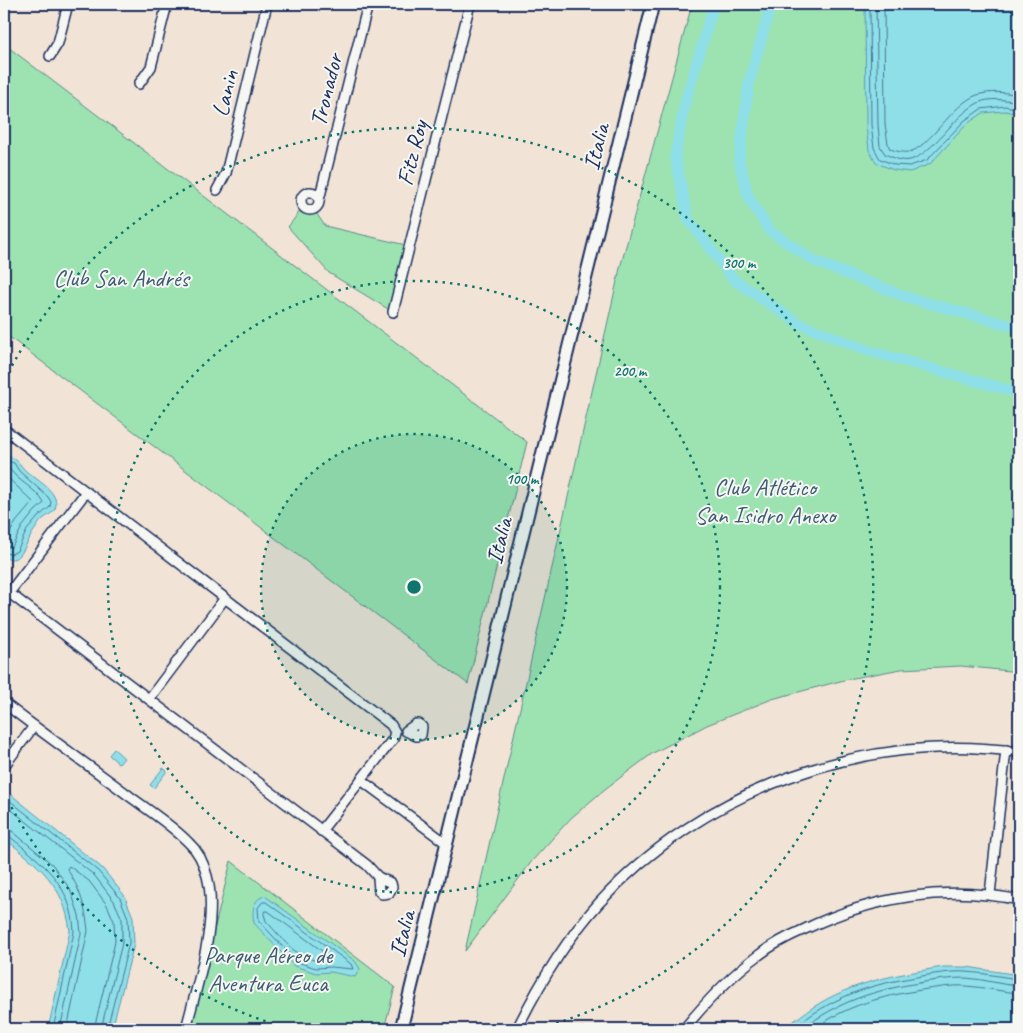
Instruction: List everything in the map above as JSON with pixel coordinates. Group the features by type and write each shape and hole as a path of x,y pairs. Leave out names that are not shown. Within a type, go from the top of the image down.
{"street":[{"path":"50,56 58,43 68,4"},
{"path":"139,84 151,67 167,4"},
{"name":"Lanin","path":"217,190 226,173 267,4"},
{"name":"Tronador","path":"319,200 368,4"},
{"name":"Fitz Roy","path":"393,312 470,4"},
{"name":"Italia","path":"400,1029 653,4"},
{"path":"311,192 319,200 318,206 314,210 302,207 301,201 303,196 311,192 323,186"},
{"path":"4,429 391,724 395,732 393,739 321,831"},
{"path":"86,492 6,591 367,865 378,877"},
{"path":"149,699 226,598"},
{"path":"4,703 180,834 190,843 203,864 210,894 210,919 201,969 186,1029"},
{"path":"4,766 34,726"},
{"path":"395,732 406,731"},
{"path":"517,1029 534,995 558,957 600,903 650,856 703,818 769,785 807,770 842,761 909,749 953,748 1019,752"},
{"path":"990,894 1006,750"},
{"path":"361,780 446,843"},
{"path":"684,1029 731,977 758,955 773,945 821,921 857,908 917,895 952,892 990,894 1019,900"}],"green space":[{"name":"Club Atlético San Isidro Anexo","path":"692,4 1019,4 1019,672 961,666 901,669 848,679 772,699 707,725 653,753 605,789 571,818 532,861 465,951 620,268"},
{"name":"Club San Andrés","path":"4,44 527,442 468,684 4,333"},
{"path":"303,207 308,211 314,210 325,226 410,246 393,312 329,273 288,227"},
{"name":"Parque Aéreo de Aventura Euca","path":"231,861 395,987 384,1029 190,1029"}],"water":[{"path":"865,4 1019,4 1019,114 1005,111 983,113 967,124 930,164 910,172 894,170 876,163 869,150 866,126"},
{"path":"4,456 15,459 27,472 40,481 52,493 56,502 54,510 40,522 20,555 13,559 4,558"},
{"path":"114,749 124,758 119,764 109,755"},
{"path":"163,768 167,771 154,788 150,785"},
{"path":"4,789 102,868 124,895 133,917 134,944 112,1029 48,1029 70,931 67,915 56,888 39,867 4,838"},
{"path":"265,896 355,961 360,969 355,977 331,972 316,973 294,966 254,923 253,910 255,903"},
{"path":"943,967 967,967 1019,975 1019,1029 784,1029 808,1010 843,991 875,980"}],"waterway":[{"path":"714,4 685,103 675,156 688,219 733,279 798,323 869,351 1019,393"},
{"path":"771,4 749,83 739,161 749,198 769,230 814,261 906,297 1019,328"}]}
